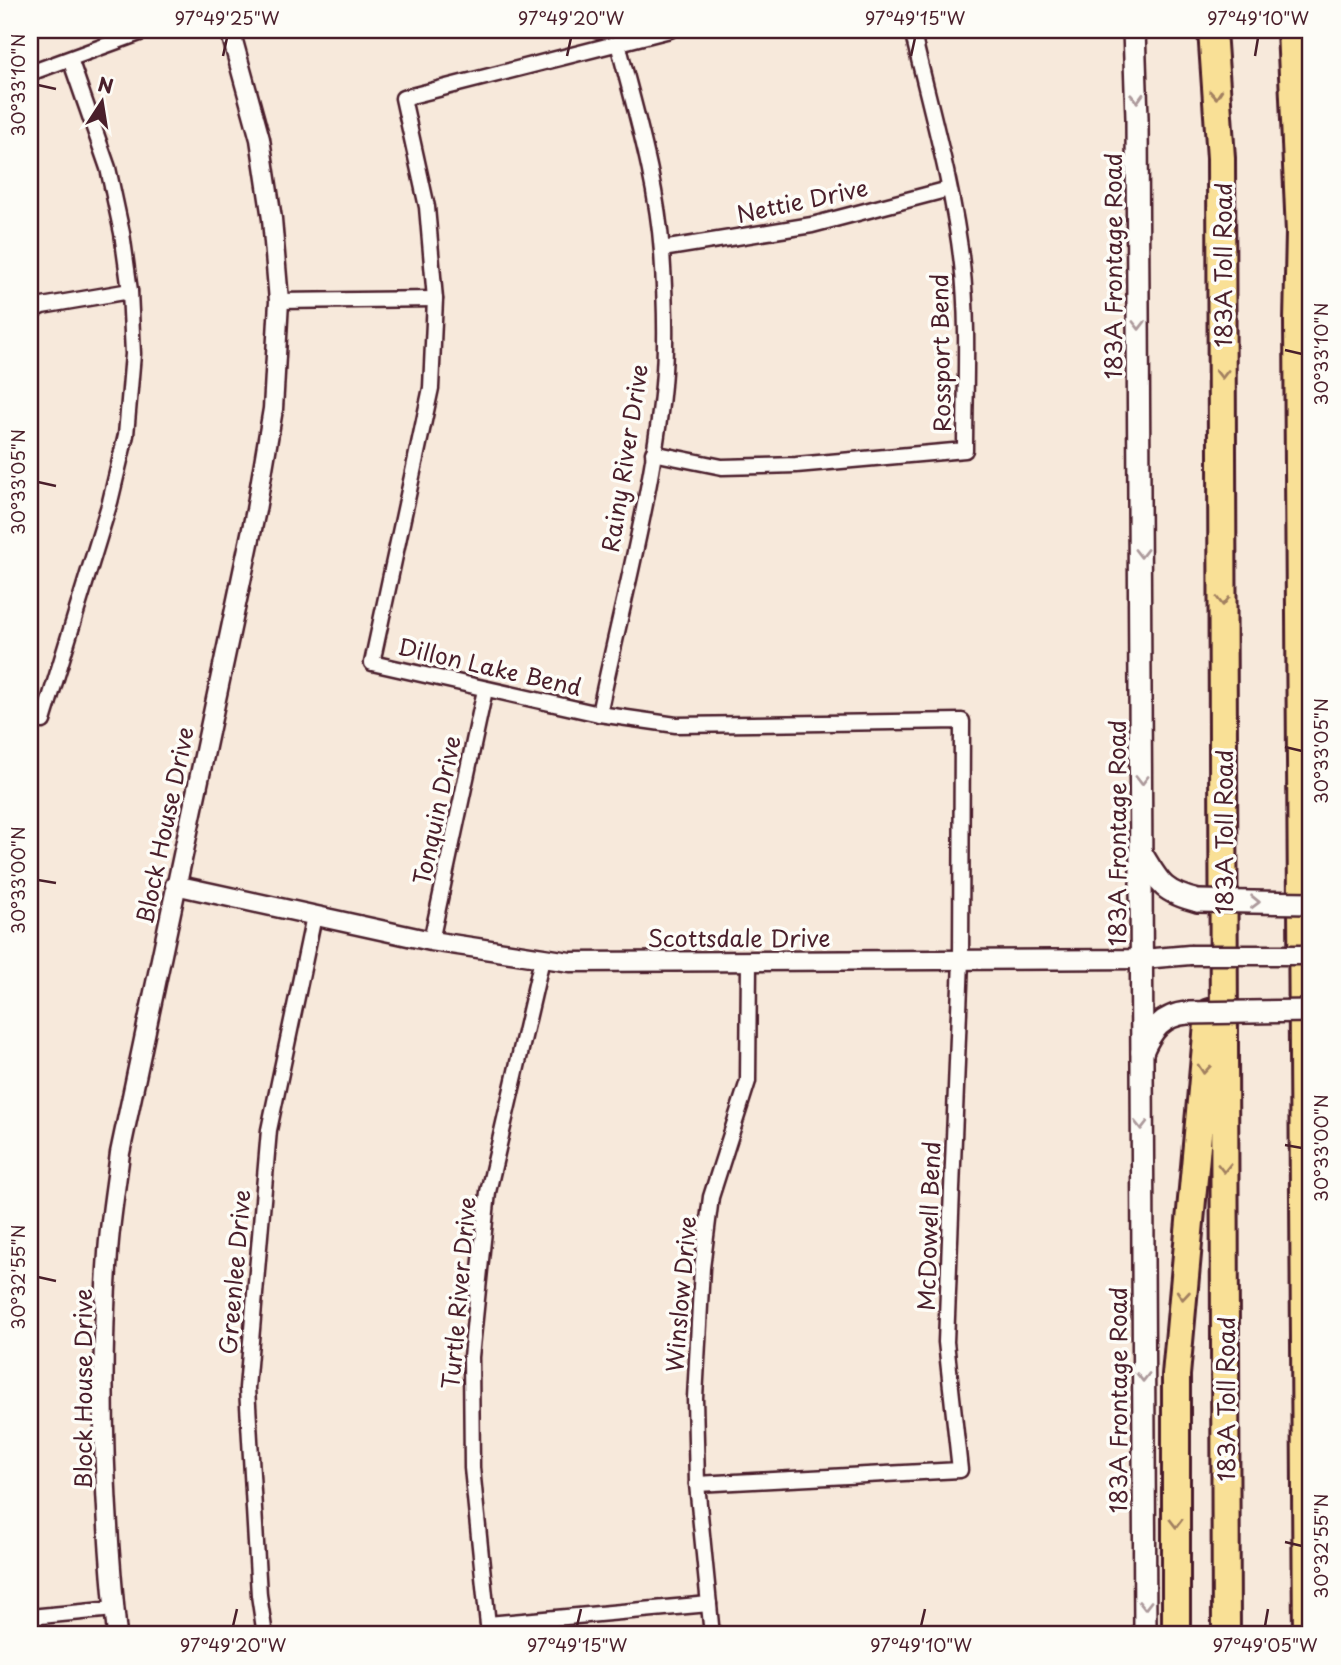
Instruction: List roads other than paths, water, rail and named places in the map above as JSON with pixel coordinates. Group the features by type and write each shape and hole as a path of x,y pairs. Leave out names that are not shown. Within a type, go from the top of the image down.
{"highway":[{"name":"183A Toll Road","path":"1212,30 1221,159 1226,1635"},
{"path":"1291,30 1300,233 1298,322 1307,1635"},
{"path":"1300,233 1311,169"},
{"path":"1176,1635 1176,1375 1223,855"},
{"path":"1306,1472 1311,1512"}],"main road":[{"name":"183A Frontage Road","path":"1134,30 1143,856 1141,1054 1145,1635"},
{"path":"1143,856 1164,887 1176,896 1198,901 1311,903"},
{"path":"1141,1054 1149,1036 1161,1022 1175,1014 1311,1012"}],"street":[{"path":"30,73 148,30"},
{"name":"Block House Drive","path":"117,1635 105,1474 103,1351 108,1251 120,1153 256,510 273,409 279,301 272,219 260,139 230,30"},
{"path":"618,43 670,30"},
{"name":"Rossport Bend","path":"653,453 722,467 796,465 965,450 966,338 962,264 949,190 912,30"},
{"name":"Dillon Lake Bend","path":"618,43 402,98 427,208 435,299 431,388 372,663 598,714 676,725 962,720"},
{"name":"Rainy River Drive","path":"598,714 653,453 663,385 665,323 662,249 647,159 618,43"},
{"path":"37,720 110,502 126,435 134,354 130,291 122,233 108,168 70,59"},
{"name":"Nettie Drive","path":"662,249 812,225 949,190"},
{"path":"30,312 43,306 130,291"},
{"path":"279,301 435,299"},
{"name":"Tonquin Drive","path":"431,941 485,690"},
{"name":"McDowell Bend","path":"697,1484 960,1470 946,1342 961,960 962,720"},
{"name":"Scottsdale Drive","path":"175,885 431,941 542,959 600,963 1143,959 1311,955"},
{"name":"Greenlee Drive","path":"265,1635 259,1595 247,1388 269,1130 314,916"},
{"name":"Turtle River Drive","path":"489,1630 472,1468 471,1357 488,1192 542,959"},
{"name":"Winslow Drive","path":"712,1635 697,1484 695,1398 702,1268 711,1197 748,1081 749,962"},
{"path":"489,1630 709,1604"},
{"path":"30,1617 114,1609"}]}
